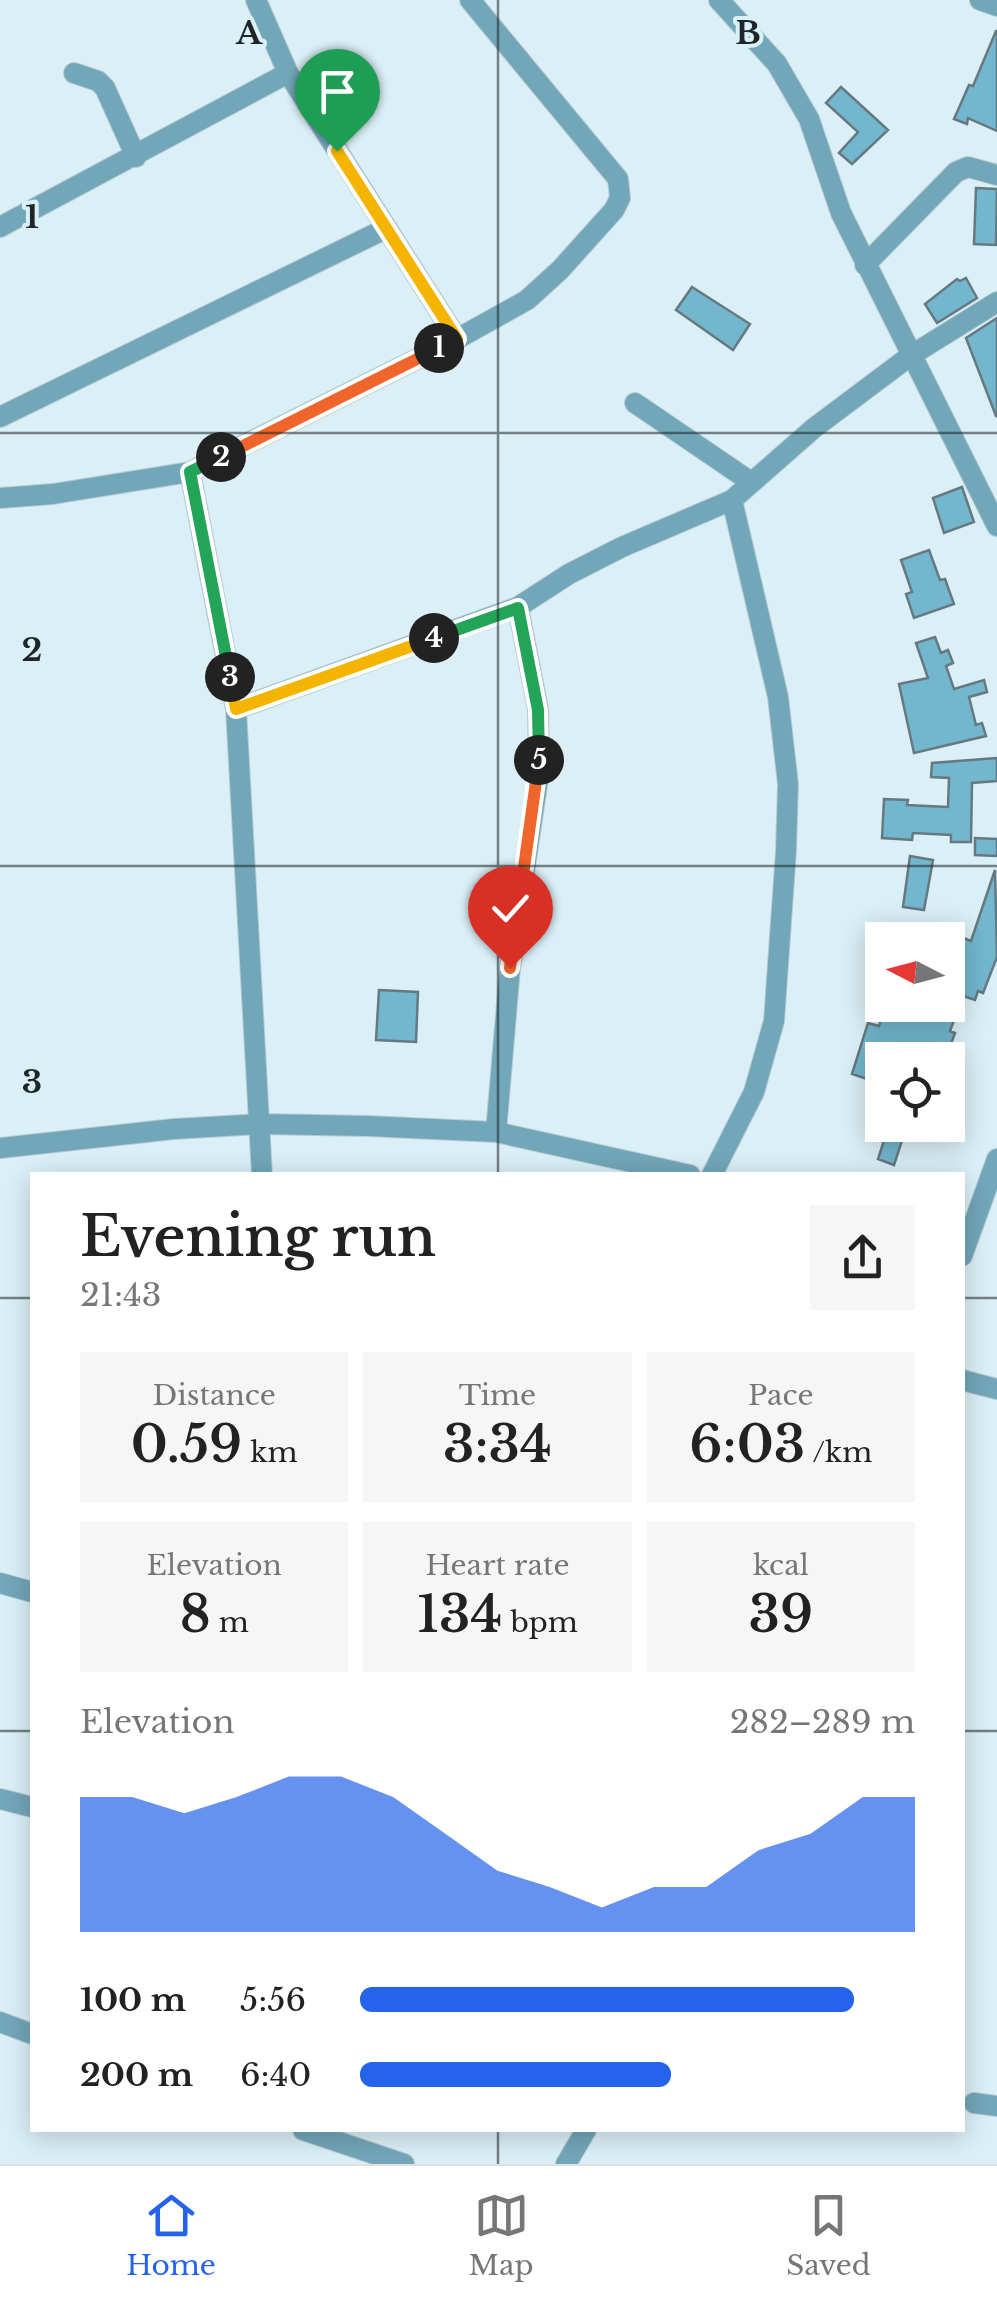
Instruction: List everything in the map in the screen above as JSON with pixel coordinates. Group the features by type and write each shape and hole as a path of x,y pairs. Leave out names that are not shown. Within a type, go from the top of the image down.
{"street":[{"path":"256,0 288,74 457,339"},
{"path":"0,498 53,494 190,472 457,339 527,300 560,270 614,210 620,198 618,180 470,0"},
{"path":"719,0 777,64 809,118 841,213 997,526"},
{"path":"980,0 997,6"},
{"path":"74,73 98,81 105,88 136,157"},
{"path":"0,227 288,74"},
{"path":"865,265 956,172 968,167 997,174"},
{"path":"0,416 385,228"},
{"path":"236,709 518,608 604,556 732,500 814,428 910,356 997,302"},
{"path":"634,404 751,482"},
{"path":"190,472 236,709 262,1172"},
{"path":"714,1172 754,1092 774,1021 788,784 778,697 732,500"},
{"path":"496,1132 510,968 539,772 538,710 518,608"},
{"path":"0,1148 260,1124 496,1132 676,1172"},
{"path":"965,1250 990,1200 997,1159"},
{"path":"965,1381 997,1388"},
{"path":"0,1583 30,1591"},
{"path":"0,1800 30,1807"},
{"path":"0,2022 30,2033"},
{"path":"974,2103 997,2106"},
{"path":"309,2132 404,2164"},
{"path":"566,2164 585,2132"}],"building":[{"path":"996,31 997,131 968,118 967,124 954,119"},
{"path":"841,87 888,130 852,164 839,153 858,132 826,103"},
{"path":"976,188 997,189 996,245 974,244"},
{"path":"966,278 977,298 937,323 925,304 957,279"},
{"path":"692,287 750,324 733,350 676,310"},
{"path":"997,318 997,416 996,416 966,338"},
{"path":"962,487 974,522 944,533 933,498"},
{"path":"929,550 954,604 914,618 906,594 912,592 901,560"},
{"path":"935,637 941,653 948,650 953,663 946,666 954,689 984,680 987,692 969,697 976,725 982,723 986,736 914,753 899,684 928,678 916,643"},
{"path":"997,758 997,781 972,783 971,842 951,842 951,835 913,833 912,840 882,838 884,799 908,800 907,805 948,807 949,778 931,777 932,763"},
{"path":"975,838 997,839 997,856 975,855"},
{"path":"910,856 933,860 924,910 903,907"},
{"path":"995,870 997,957 983,993 978,991 975,1000 965,997 965,939 971,941"},
{"path":"379,990 418,992 416,1042 376,1040"},
{"path":"880,1022 953,1022 950,1031 955,1033 952,1042 865,1042 865,1078 852,1074 868,1023 879,1026"},
{"path":"884,1142 901,1142 894,1165 878,1159"}],"route":[{"path":"337,151 457,339 190,472 236,709 518,608 538,710 539,772 510,968"}]}
